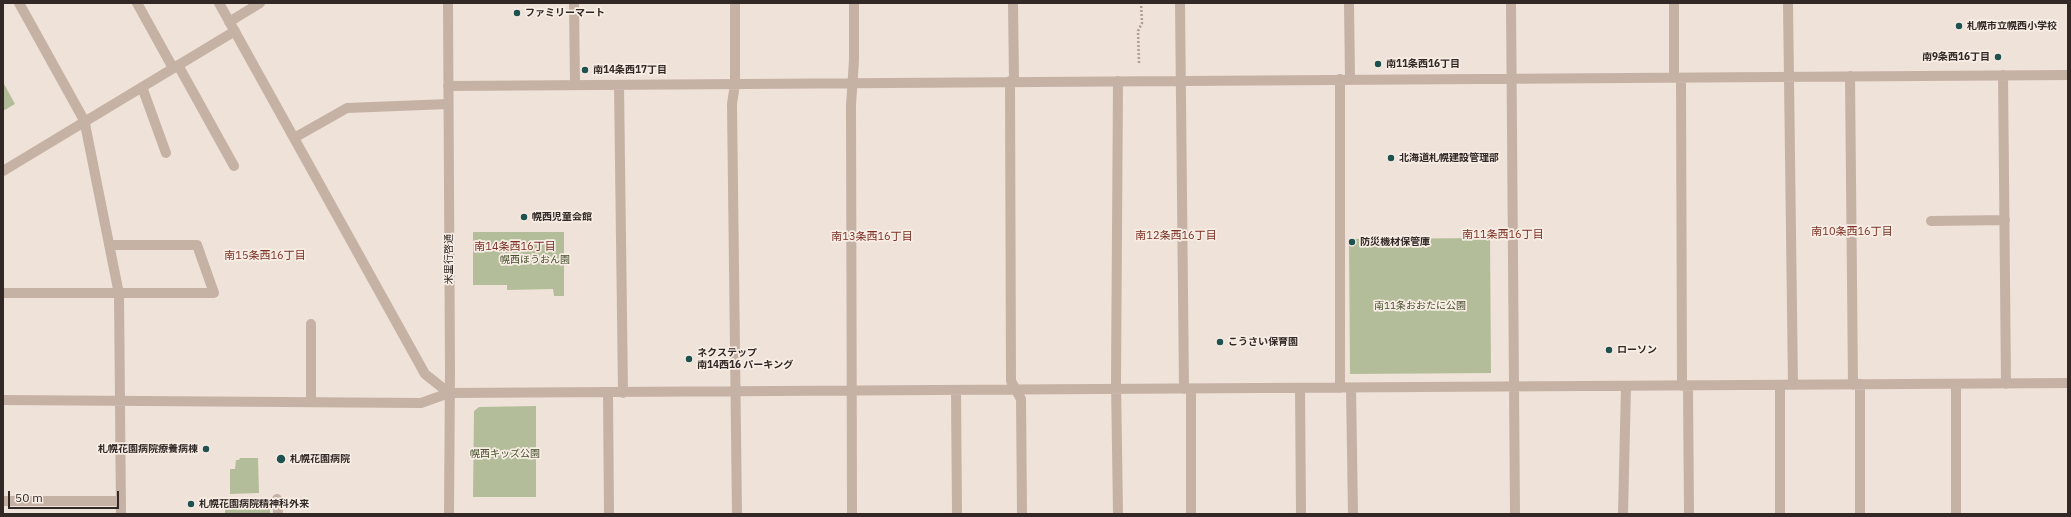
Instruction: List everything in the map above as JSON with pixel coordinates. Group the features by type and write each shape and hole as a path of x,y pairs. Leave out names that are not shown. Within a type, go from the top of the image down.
{"street":[{"path":"18,3 85,122 119,294 121,514"},
{"path":"136,3 234,166"},
{"path":"219,3 425,374 449,394"},
{"path":"229,22 260,3"},
{"name":"米里行啓通","path":"448,3 449,514"},
{"path":"574,3 575,85"},
{"path":"735,3 735,84 732,104 737,514"},
{"path":"852,514 852,83 854,3"},
{"path":"1013,3 1011,381 1021,399 1022,514"},
{"path":"1180,3 1187,389 1191,514"},
{"path":"1340,388 1345,79 1349,3"},
{"path":"1511,3 1514,514"},
{"path":"1674,3 1678,78 1689,514"},
{"path":"1788,3 1793,385"},
{"path":"3,171 235,31"},
{"path":"2003,75 2006,384"},
{"path":"448,86 2068,75"},
{"path":"1850,76 1860,514"},
{"path":"1118,81 1116,389 1118,514"},
{"path":"619,85 622,393"},
{"path":"142,87 166,153"},
{"path":"294,138 347,108 448,104"},
{"path":"1931,221 2005,220"},
{"path":"3,293 214,293 197,245 109,245"},
{"path":"311,324 311,402"},
{"path":"3,400 111,399 120,402 421,403 449,394 2068,383"},
{"path":"1956,384 1956,514"},
{"path":"1780,385 1780,514"},
{"path":"1623,514 1626,386"},
{"path":"1300,388 1301,514"},
{"path":"1352,388 1353,514"},
{"path":"956,390 957,514"},
{"path":"608,393 609,514"},
{"path":"278,499 278,514"},
{"path":"3,501 121,501"}],"path":[{"path":"1138,63 1138,30 1142,23 1141,3"}],"green space":[{"path":"3,82 15,104 3,111"},
{"name":"幌西ほうおん園","path":"473,232 564,232 564,296 554,296 553,289 507,290 507,285 473,285"},
{"name":"南11条おおたに公園","path":"1490,238 1491,373 1350,374 1349,239"},
{"name":"幌西キッズ公園","path":"536,406 536,497 473,497 474,411 479,407"},
{"path":"240,458 258,458 259,493 230,494 230,469 235,469 236,460 239,460"},
{"path":"270,499 270,514 225,514 225,500"}],"place":[{"name":"ファミリーマート","path":"517,13"},
{"name":"札幌市立幌西小学校","path":"1959,26"},
{"name":"南9条西16丁目","path":"1998,57"},
{"name":"南11条西16丁目","path":"1378,64"},
{"name":"南14条西17丁目","path":"585,70"},
{"name":"北海道札幌建設管理部","path":"1391,158"},
{"name":"幌西児童会館","path":"524,217"},
{"name":"防災機材保管庫","path":"1352,242"},
{"name":"こうさい保育園","path":"1220,342"},
{"name":"ローソン","path":"1609,350"},
{"name":"ネクステップ 南14西16 パーキング","path":"689,359"},
{"name":"札幌花園病院療養病棟","path":"206,449"},
{"name":"札幌花園病院","path":"281,459"},
{"name":"札幌花園病院精神科外来","path":"191,504"}],"district":[{"name":"南10条西16丁目","path":"1852,232"},
{"name":"南11条西16丁目","path":"1503,235"},
{"name":"南12条西16丁目","path":"1176,236"},
{"name":"南13条西16丁目","path":"872,237"},
{"name":"南14条西16丁目","path":"515,247"},
{"name":"南15条西16丁目","path":"265,256"}]}
